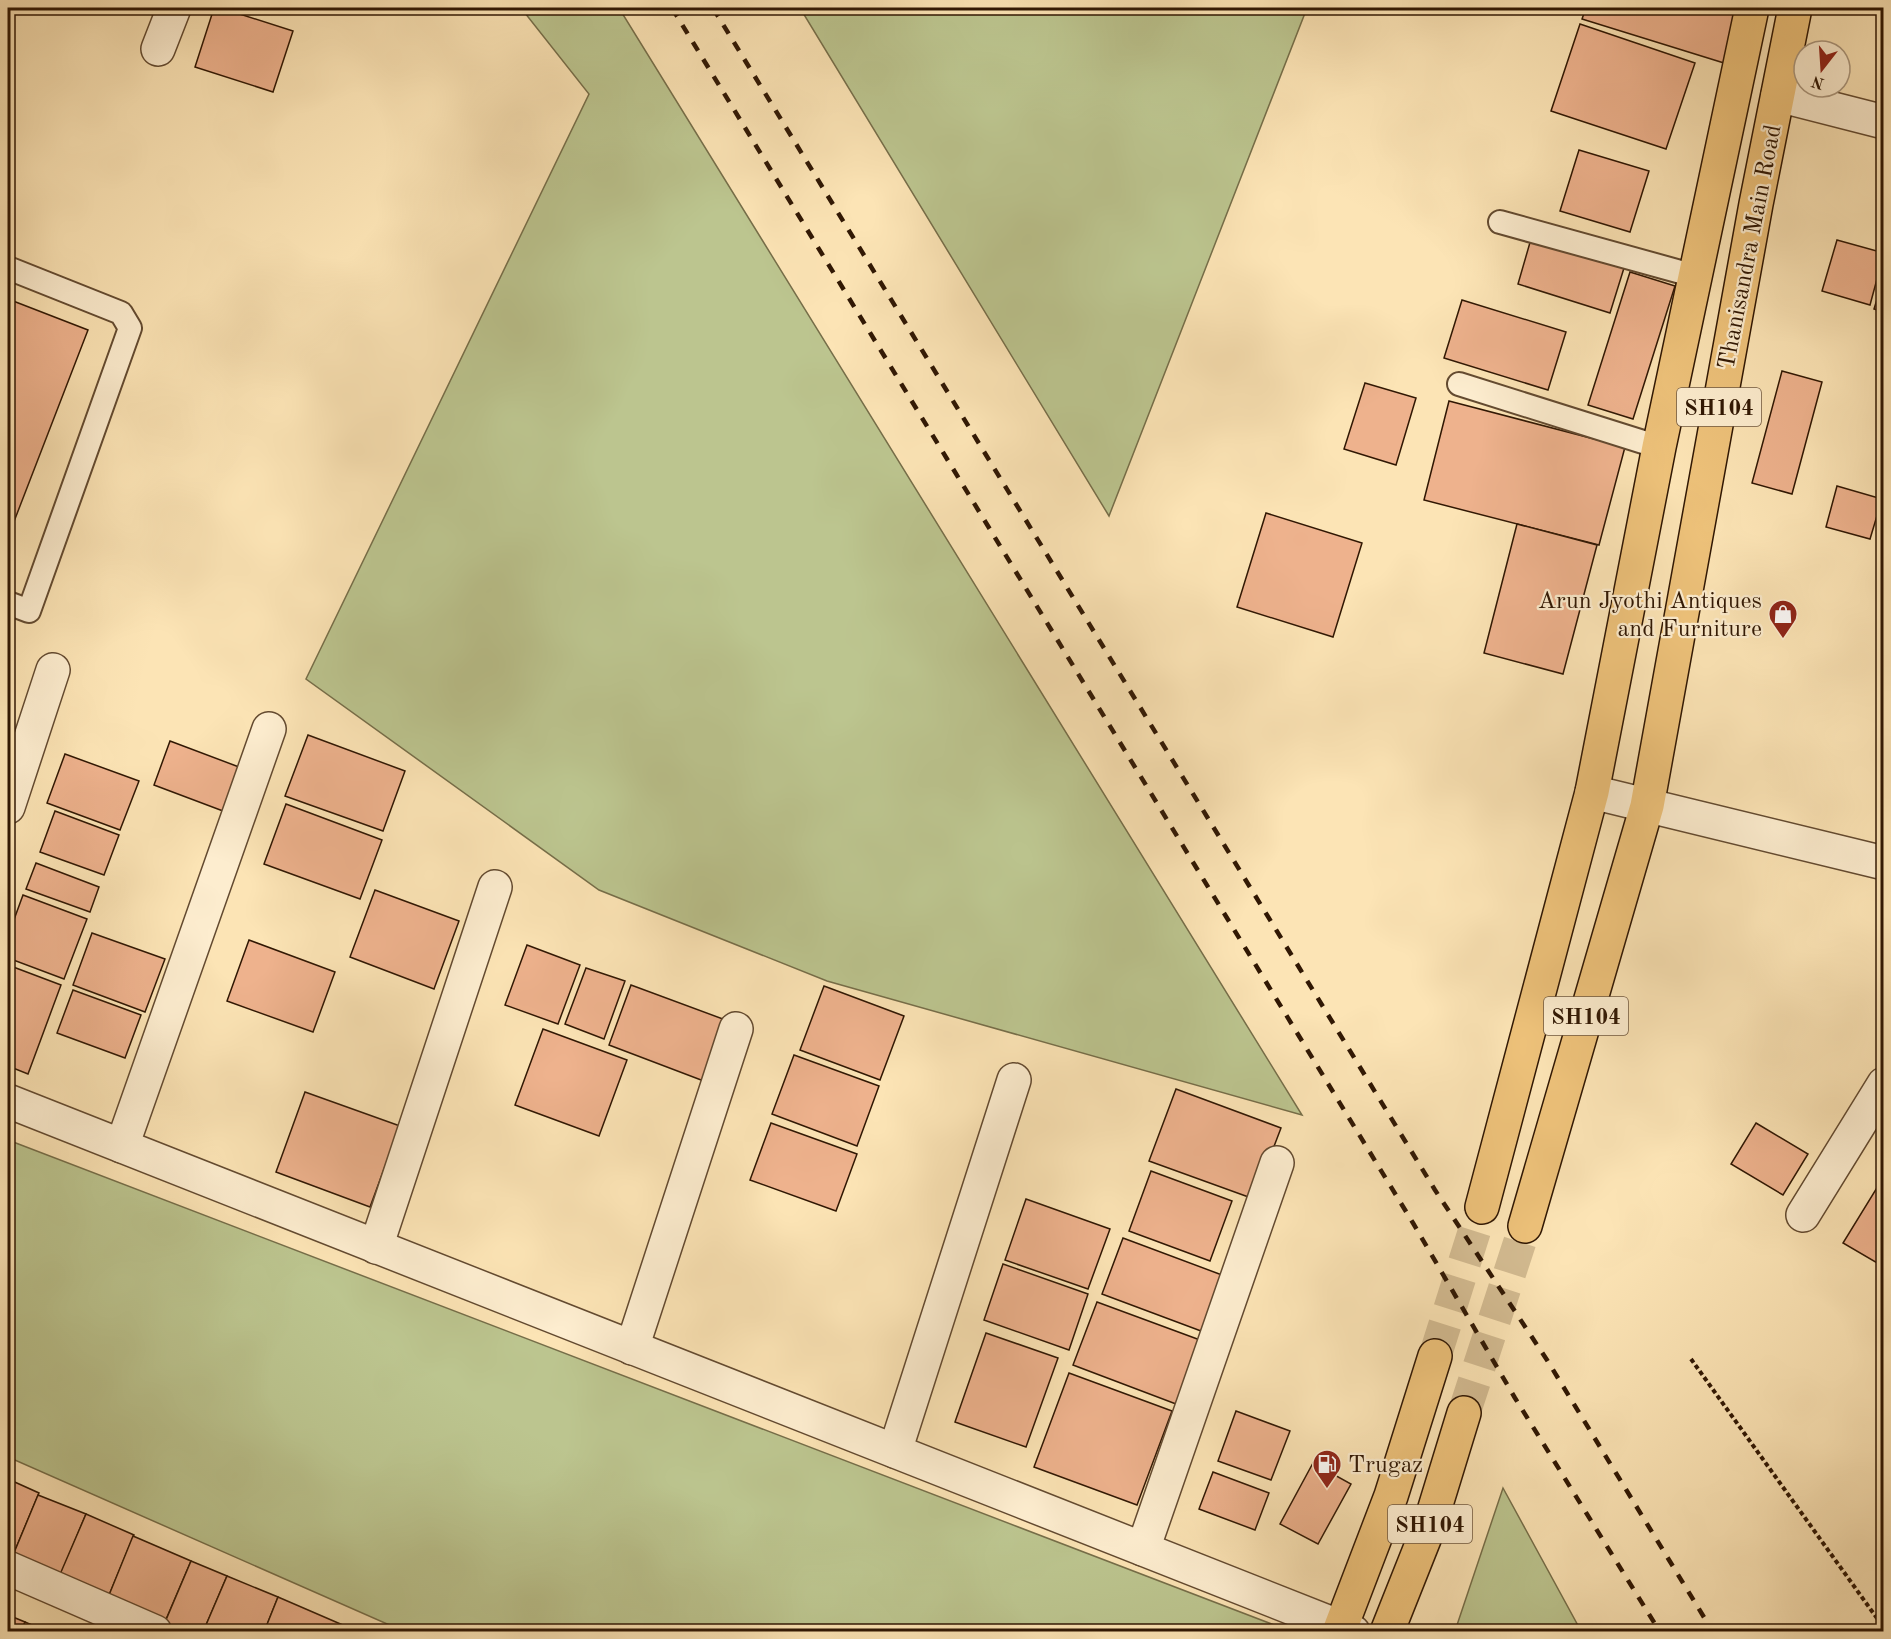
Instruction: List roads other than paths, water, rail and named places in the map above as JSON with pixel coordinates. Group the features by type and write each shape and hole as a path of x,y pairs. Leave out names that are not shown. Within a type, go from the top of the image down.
{"main road":[{"name":"Thanisandra Main Road","path":"1592,792 1659,447 1752,8"},
{"name":"Thanisandra Main Road","path":"1647,806 1756,204 1796,8"},
{"name":"SH104","path":"1482,1207 1592,792"},
{"name":"SH104","path":"1525,1226 1647,806"},
{"name":"SH104","path":"1344,1630 1435,1356"},
{"name":"SH104","path":"1387,1632 1430,1524 1464,1413"}],"street":[{"path":"158,50 174,8"},
{"path":"1778,95 1884,122"},
{"path":"8,807 53,670"},
{"path":"122,1146 269,729"},
{"path":"1592,792 1884,863"},
{"path":"376,1247 495,887"},
{"path":"632,1347 736,1029"},
{"path":"895,1451 1014,1080"},
{"path":"1803,1215 1884,1084"},
{"path":"8,1101 1344,1630"},
{"path":"1143,1549 1277,1163"},
{"path":"8,1568 155,1632"}],"lane":[{"path":"1500,222 1695,276"},
{"path":"8,268 121,313 130,328 29,611 8,603"},
{"path":"1459,384 1659,447"}],"tunnel":[{"path":"1435,1356 1482,1207"},
{"path":"1464,1413 1525,1226"}],"railway":[{"path":"672,8 1413,1223 1515,1398 1660,1632"},
{"path":"713,8 1435,1190 1547,1360 1713,1632"}],"place":[{"name":"Arun Jyothi Antiques and Furniture","path":"1783,640"},
{"name":"Trugaz","path":"1327,1490"}]}
